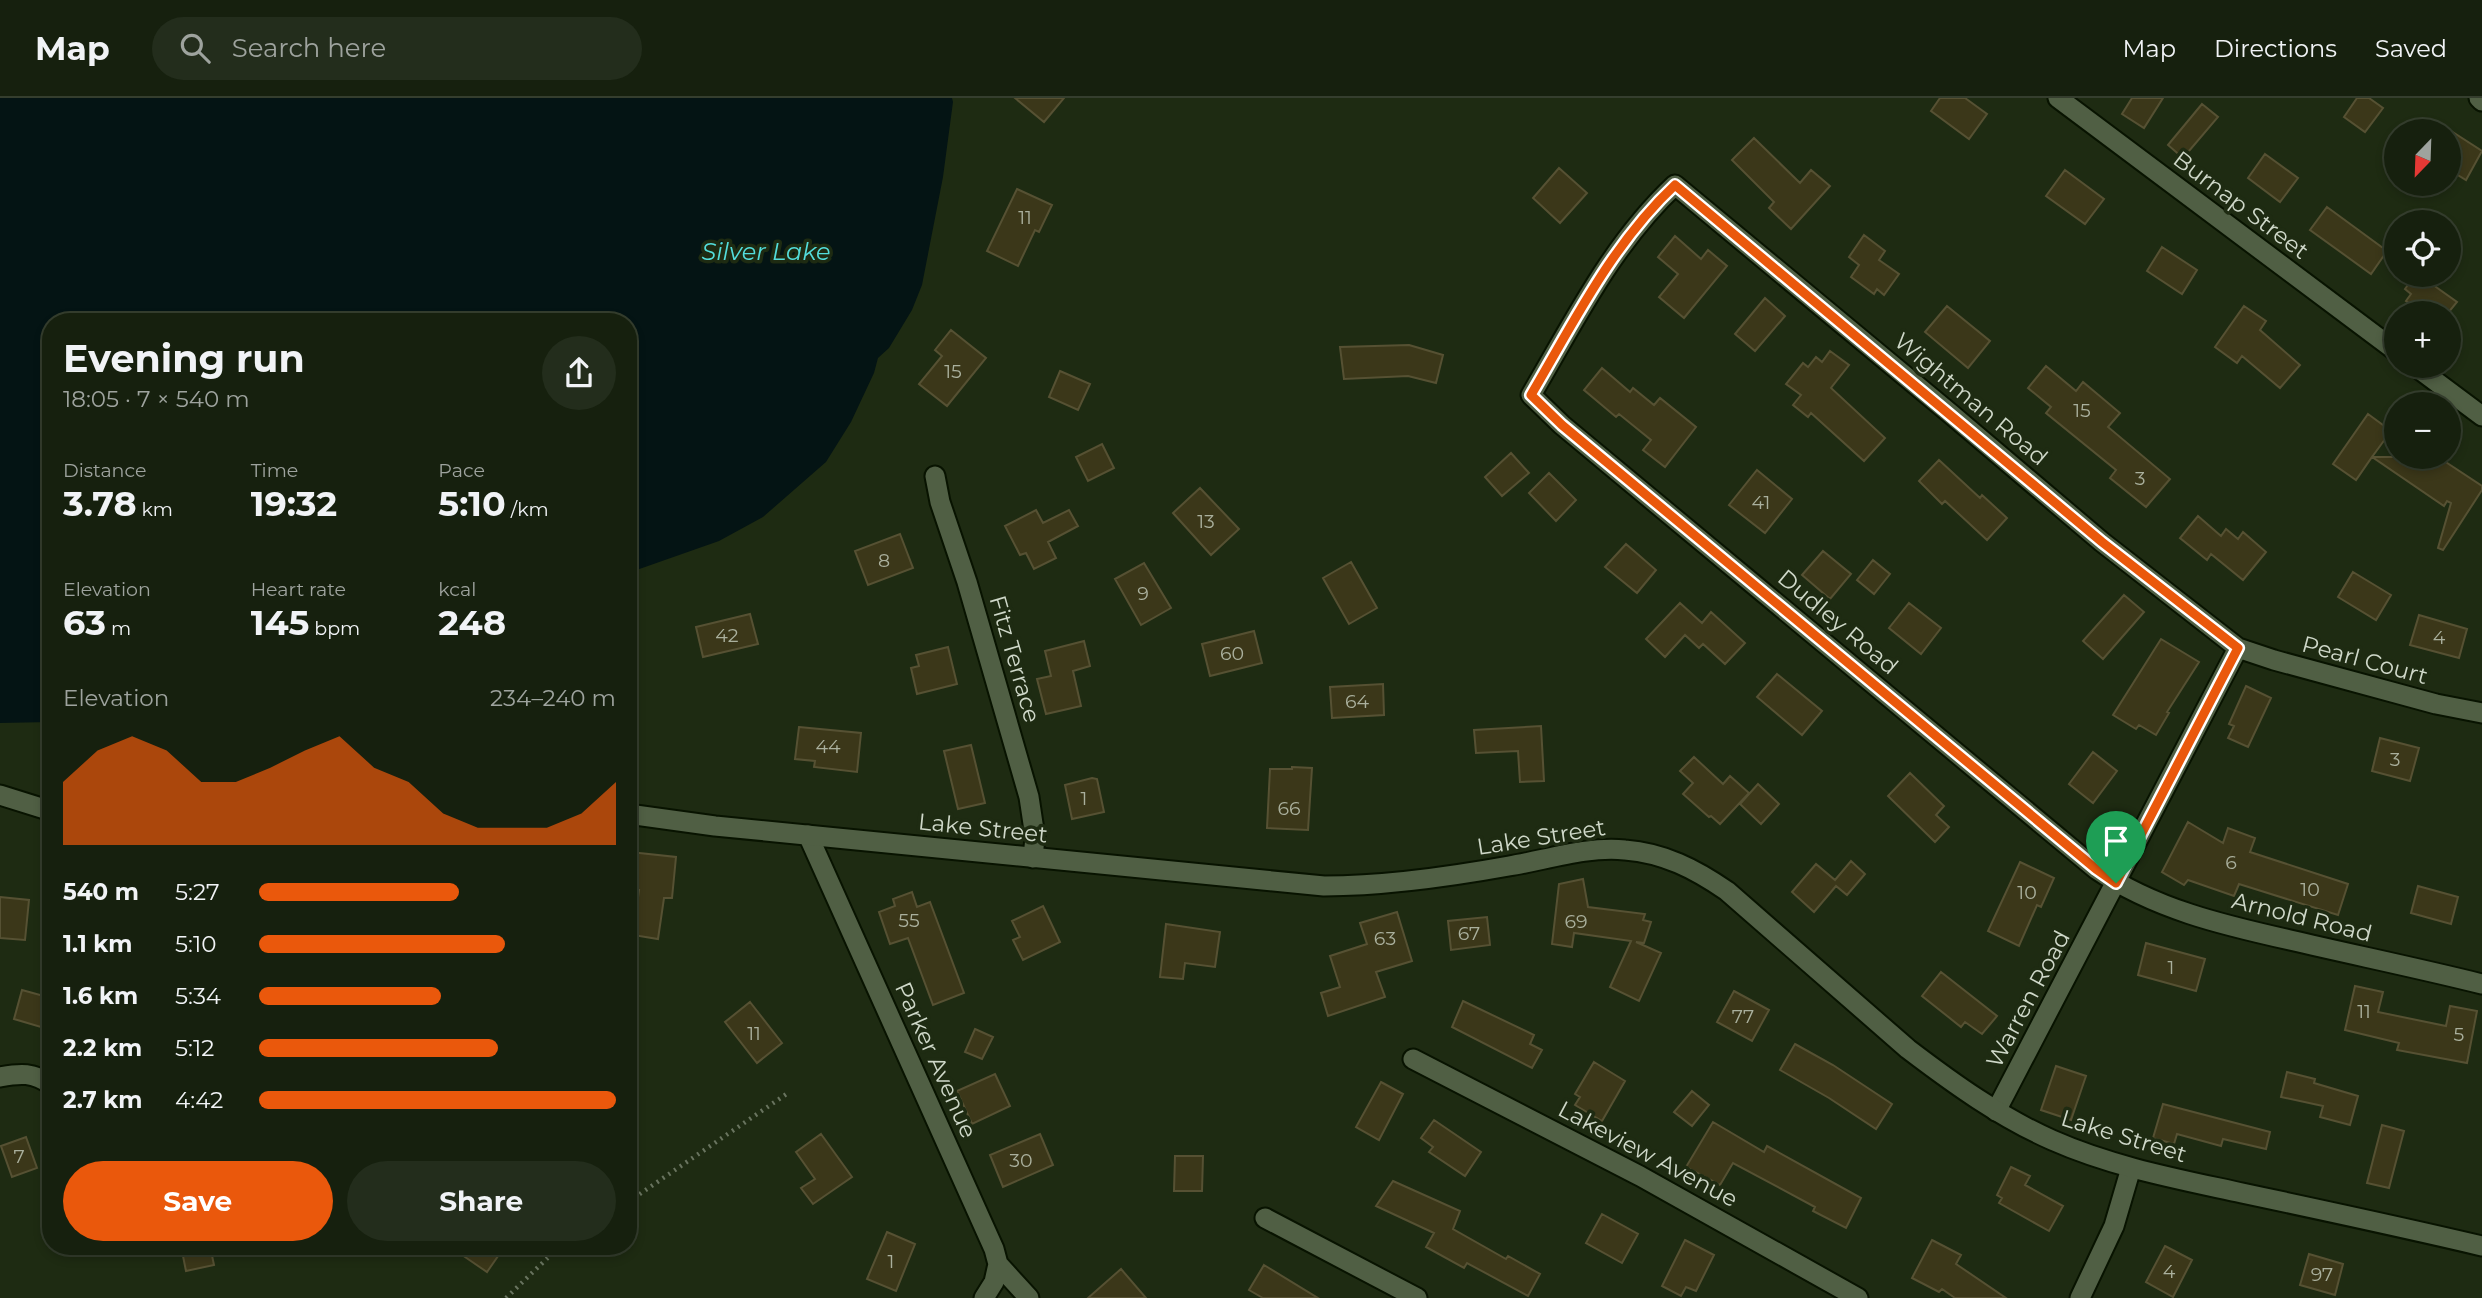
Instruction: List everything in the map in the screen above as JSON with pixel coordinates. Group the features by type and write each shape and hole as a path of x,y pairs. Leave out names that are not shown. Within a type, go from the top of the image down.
{"street":[{"name":"Burnap Street","path":"2058,98 2384,342"},
{"name":"Wightman Road","path":"1531,395 1619,248 1651,208 1675,185 2102,542 2238,648"},
{"path":"2432,378 2482,416"},
{"name":"Dudley Road","path":"1531,395 1573,434 2116,883"},
{"name":"Fitz Terrace","path":"935,476 940,502 967,582 1029,797 1035,837 1033,858"},
{"name":"Pearl Court","path":"2238,648 2409,697 2482,713"},
{"name":"Warren Road","path":"1996,1111 2238,648"},
{"path":"0,795 42,808"},
{"name":"Lake Street","path":"637,815 715,826 1033,858 1293,883 1354,886 1455,875 1597,850 1623,849 1649,853 1676,861 1701,873 1727,891 1908,1049 1969,1094 1996,1111 2075,1150 2131,1168 2482,1246"},
{"name":"Parker Avenue","path":"808,835 994,1249 998,1264 1030,1298"},
{"name":"Arnold Road","path":"2116,883 2150,900 2228,925 2482,984"},
{"name":"Lakeview Avenue","path":"1413,1059 1640,1175 1858,1298"},
{"path":"0,1077 28,1073 42,1079"},
{"path":"2080,1298 2114,1226 2131,1168"},
{"path":"1265,1218 1417,1298"},
{"path":"984,1298 994,1282 998,1264"}],"path":[{"path":"637,1196 788,1094"},
{"path":"506,1298 551,1255"}],"water":[{"name":"Silver Lake","path":"0,98 952,98 943,177 922,285 912,310 889,348 878,358 874,373 851,422 826,462 763,517 719,541 637,570 637,313 42,313 42,722 0,723"}],"building":[{"path":"1015,98 1064,98 1044,122"},
{"path":"1940,98 1965,98 1987,114 1969,139 1931,111"},
{"path":"2132,98 2163,98 2144,128 2122,114"},
{"path":"2357,98 2369,98 2383,108 2365,132 2344,117"},
{"path":"2202,104 2218,117 2183,158 2168,145"},
{"path":"2461,137 2482,151 2466,180 2461,177"},
{"path":"1754,138 1800,183 1811,170 1830,186 1791,229 1769,208 1774,202 1732,160"},
{"path":"2265,154 2298,178 2280,202 2248,178"},
{"path":"1559,168 1587,193 1560,223 1533,198"},
{"path":"2065,170 2104,199 2085,224 2046,196"},
{"path":"1017,189 1052,205 1039,232 1035,230 1018,266 987,251"},
{"path":"2327,207 2384,249 2384,255 2371,274 2310,230"},
{"path":"1864,235 1885,251 1879,260 1899,274 1884,295 1877,289 1874,294 1851,277 1859,265 1849,257"},
{"path":"1675,236 1701,259 1708,250 1727,266 1684,318 1659,297 1678,274 1658,257"},
{"path":"2162,247 2197,270 2182,294 2147,271"},
{"path":"2436,287 2456,301 2406,301 2411,294 2405,289"},
{"path":"1765,298 1785,316 1755,351 1735,334"},
{"path":"1947,306 1990,341 1968,368 1925,332"},
{"path":"2244,306 2266,321 2260,330 2300,365 2280,388 2242,356 2237,363 2215,347"},
{"path":"951,330 986,358 947,406 919,384 942,356 935,350"},
{"path":"1409,345 1443,355 1436,383 1408,376 1344,379 1340,347"},
{"path":"1830,351 1849,365 1831,388 1885,438 1864,461 1811,413 1808,417 1793,405 1801,395 1786,384 1803,363 1808,367 1816,357 1822,362"},
{"path":"2046,366 2076,391 2083,382 2120,413 2108,427 2170,479 2146,507 2110,478 2116,470 2046,413 2051,407 2028,388"},
{"path":"1602,368 1630,392 1633,388 1654,405 1660,398 1696,427 1665,467 1643,450 1651,440 1619,414 1616,417 1584,390"},
{"path":"1060,371 1090,384 1078,410 1049,397"},
{"path":"2368,414 2384,426 2384,441 2356,480 2333,464"},
{"path":"1102,444 1114,468 1088,481 1076,457"},
{"path":"1511,453 1529,473 1502,496 1485,477"},
{"path":"2372,457 2384,457 2384,465"},
{"path":"1939,460 1980,498 1982,495 2007,518 1987,540 1945,501 1942,504 1919,481"},
{"path":"2390,469 2456,469 2482,486 2443,550 2438,548 2451,503 2447,501 2444,506"},
{"path":"1757,470 1792,499 1765,533 1729,505"},
{"path":"1549,473 1576,500 1556,521 1529,493"},
{"path":"1200,488 1239,529 1211,555 1173,513"},
{"path":"1036,510 1043,523 1069,510 1078,526 1048,542 1056,558 1034,569 1026,553 1020,555 1005,526"},
{"path":"2198,516 2221,536 2226,529 2238,539 2243,532 2266,552 2243,580 2211,554 2207,560 2180,538"},
{"path":"900,534 913,568 868,585 855,551"},
{"path":"1626,544 1656,570 1637,593 1605,567"},
{"path":"1823,551 1851,574 1830,599 1802,575"},
{"path":"1873,560 1890,574 1874,594 1857,580"},
{"path":"1351,562 1377,608 1349,624 1323,578"},
{"path":"1144,563 1171,608 1141,625 1115,579"},
{"path":"2353,572 2391,595 2376,620 2338,597"},
{"path":"2124,595 2144,612 2103,659 2083,641"},
{"path":"1680,603 1702,623 1711,612 1745,643 1725,664 1703,644 1699,648 1685,635 1665,657 1646,639"},
{"path":"1909,603 1941,628 1921,654 1889,628"},
{"path":"750,614 758,644 703,657 696,627"},
{"path":"2419,615 2467,629 2459,658 2410,645"},
{"path":"1254,631 1262,663 1210,676 1202,644"},
{"path":"2161,639 2199,662 2167,712 2169,713 2156,735 2139,725 2136,729 2113,715"},
{"path":"1084,641 1090,666 1073,671 1081,706 1046,714 1037,679 1051,676 1045,651"},
{"path":"948,647 957,684 917,694 911,668 919,666 916,655"},
{"path":"1777,674 1822,711 1802,735 1757,697"},
{"path":"1383,684 1384,715 1332,718 1330,687"},
{"path":"2246,686 2271,698 2248,747 2228,738 2234,726 2229,724"},
{"path":"1541,726 1544,781 1520,782 1518,751 1476,753 1474,730"},
{"path":"799,727 861,733 857,772 814,767 815,761 795,759"},
{"path":"2380,738 2419,748 2410,781 2372,771"},
{"path":"971,745 985,803 958,809 944,751"},
{"path":"2093,752 2117,771 2093,803 2069,784"},
{"path":"1694,757 1723,784 1730,776 1749,793 1720,824 1683,794 1693,783 1680,771"},
{"path":"1312,768 1308,830 1267,828 1270,769"},
{"path":"1910,773 1944,806 1936,815 1949,827 1935,842 1888,796"},
{"path":"1097,779 1104,812 1072,819 1065,785"},
{"path":"1758,784 1779,804 1761,824 1740,804"},
{"path":"2188,822 2223,843 2228,828 2255,838 2250,852 2348,884 2338,915 2239,884 2234,896 2188,880 2184,885 2162,872"},
{"path":"637,853 676,857 672,898 664,898 658,939 637,936"},
{"path":"1851,861 1865,874 1847,895 1836,886 1814,912 1792,892 1816,864 1835,880"},
{"path":"2020,862 2054,878 2041,907 2037,905 2019,946 1988,931"},
{"path":"1583,879 1588,907 1645,914 1643,920 1651,922 1644,943 1636,942 1661,953 1639,1001 1610,987 1631,941 1574,933 1572,947 1552,944 1559,884"},
{"path":"2418,886 2458,897 2451,924 2411,913"},
{"path":"912,892 917,907 930,902 964,993 933,1005 908,938 890,944 879,912 895,906 893,899"},
{"path":"0,897 29,900 25,940 0,938"},
{"path":"1043,906 1060,942 1023,960 1013,940 1020,937 1012,921"},
{"path":"1397,912 1412,961 1376,972 1385,997 1328,1016 1321,993 1340,987 1330,956 1367,944 1360,923"},
{"path":"1487,917 1490,945 1451,950 1448,921"},
{"path":"1166,924 1220,932 1215,967 1185,963 1183,979 1160,977"},
{"path":"2146,943 2205,959 2196,991 2138,975"},
{"path":"1941,972 1997,1016 1982,1034 1965,1022 1961,1027 1922,996"},
{"path":"2355,986 2383,992 2378,1012 2446,1026 2450,1006 2477,1011 2467,1063 2397,1050 2399,1043 2345,1030"},
{"path":"22,990 42,996 42,1027 14,1019"},
{"path":"1734,991 1769,1010 1752,1041 1717,1022"},
{"path":"1463,1001 1534,1035 1530,1044 1542,1050 1532,1068 1452,1027"},
{"path":"750,1002 782,1043 757,1063 725,1022"},
{"path":"975,1029 993,1037 982,1059 965,1052"},
{"path":"1795,1044 1833,1065 1892,1104 1876,1129 1780,1070"},
{"path":"1594,1062 1625,1081 1602,1121 1575,1105 1580,1097 1575,1094"},
{"path":"2056,1066 2086,1076 2071,1120 2041,1110"},
{"path":"2287,1072 2315,1079 2314,1083 2358,1096 2350,1125 2320,1117 2323,1106 2281,1097"},
{"path":"995,1074 1010,1106 972,1124 957,1091"},
{"path":"1381,1082 1403,1094 1379,1140 1356,1127"},
{"path":"1692,1091 1709,1105 1692,1126 1674,1112"},
{"path":"2163,1104 2270,1132 2266,1149 2223,1139 2221,1146 2177,1134 2174,1144 2153,1138"},
{"path":"1434,1120 1481,1152 1465,1176 1429,1152 1433,1147 1421,1138"},
{"path":"1713,1122 1764,1152 1767,1146 1861,1198 1846,1228 1813,1211 1815,1207 1733,1163 1720,1185 1686,1167"},
{"path":"2382,1125 2404,1131 2389,1188 2367,1183"},
{"path":"821,1134 852,1177 813,1204 801,1188 815,1179 796,1152"},
{"path":"1040,1134 1053,1165 1003,1187 990,1155"},
{"path":"26,1137 37,1168 12,1177 1,1146"},
{"path":"1175,1156 1203,1156 1202,1191 1174,1191"},
{"path":"2011,1167 2030,1176 2025,1185 2063,1206 2049,1231 1999,1203 2002,1198 1997,1195"},
{"path":"1393,1181 1460,1211 1453,1229 1506,1259 1508,1256 1540,1274 1528,1296 1467,1263 1464,1268 1426,1247 1434,1233 1376,1206"},
{"path":"1602,1214 1638,1234 1622,1263 1586,1243"},
{"path":"887,1232 915,1244 896,1291 867,1279"},
{"path":"1685,1240 1714,1255 1696,1291 1686,1287 1681,1296 1662,1286"},
{"path":"1932,1240 1961,1255 1956,1264 2006,1298 1955,1298 1942,1289 1939,1292 1912,1278"},
{"path":"2165,1246 2192,1260 2173,1297 2146,1282"},
{"path":"2309,1254 2343,1264 2335,1295 2300,1285"},
{"path":"183,1255 212,1255 214,1265 186,1271"},
{"path":"462,1255 499,1255 487,1272"},
{"path":"1264,1265 1318,1298 1263,1298 1249,1290"},
{"path":"1121,1269 1146,1298 1088,1298"}],"route":[{"path":"1675,185 2102,542 2238,648 2116,883 1562,425 1531,395 1619,248 1651,208 1675,185"}]}
